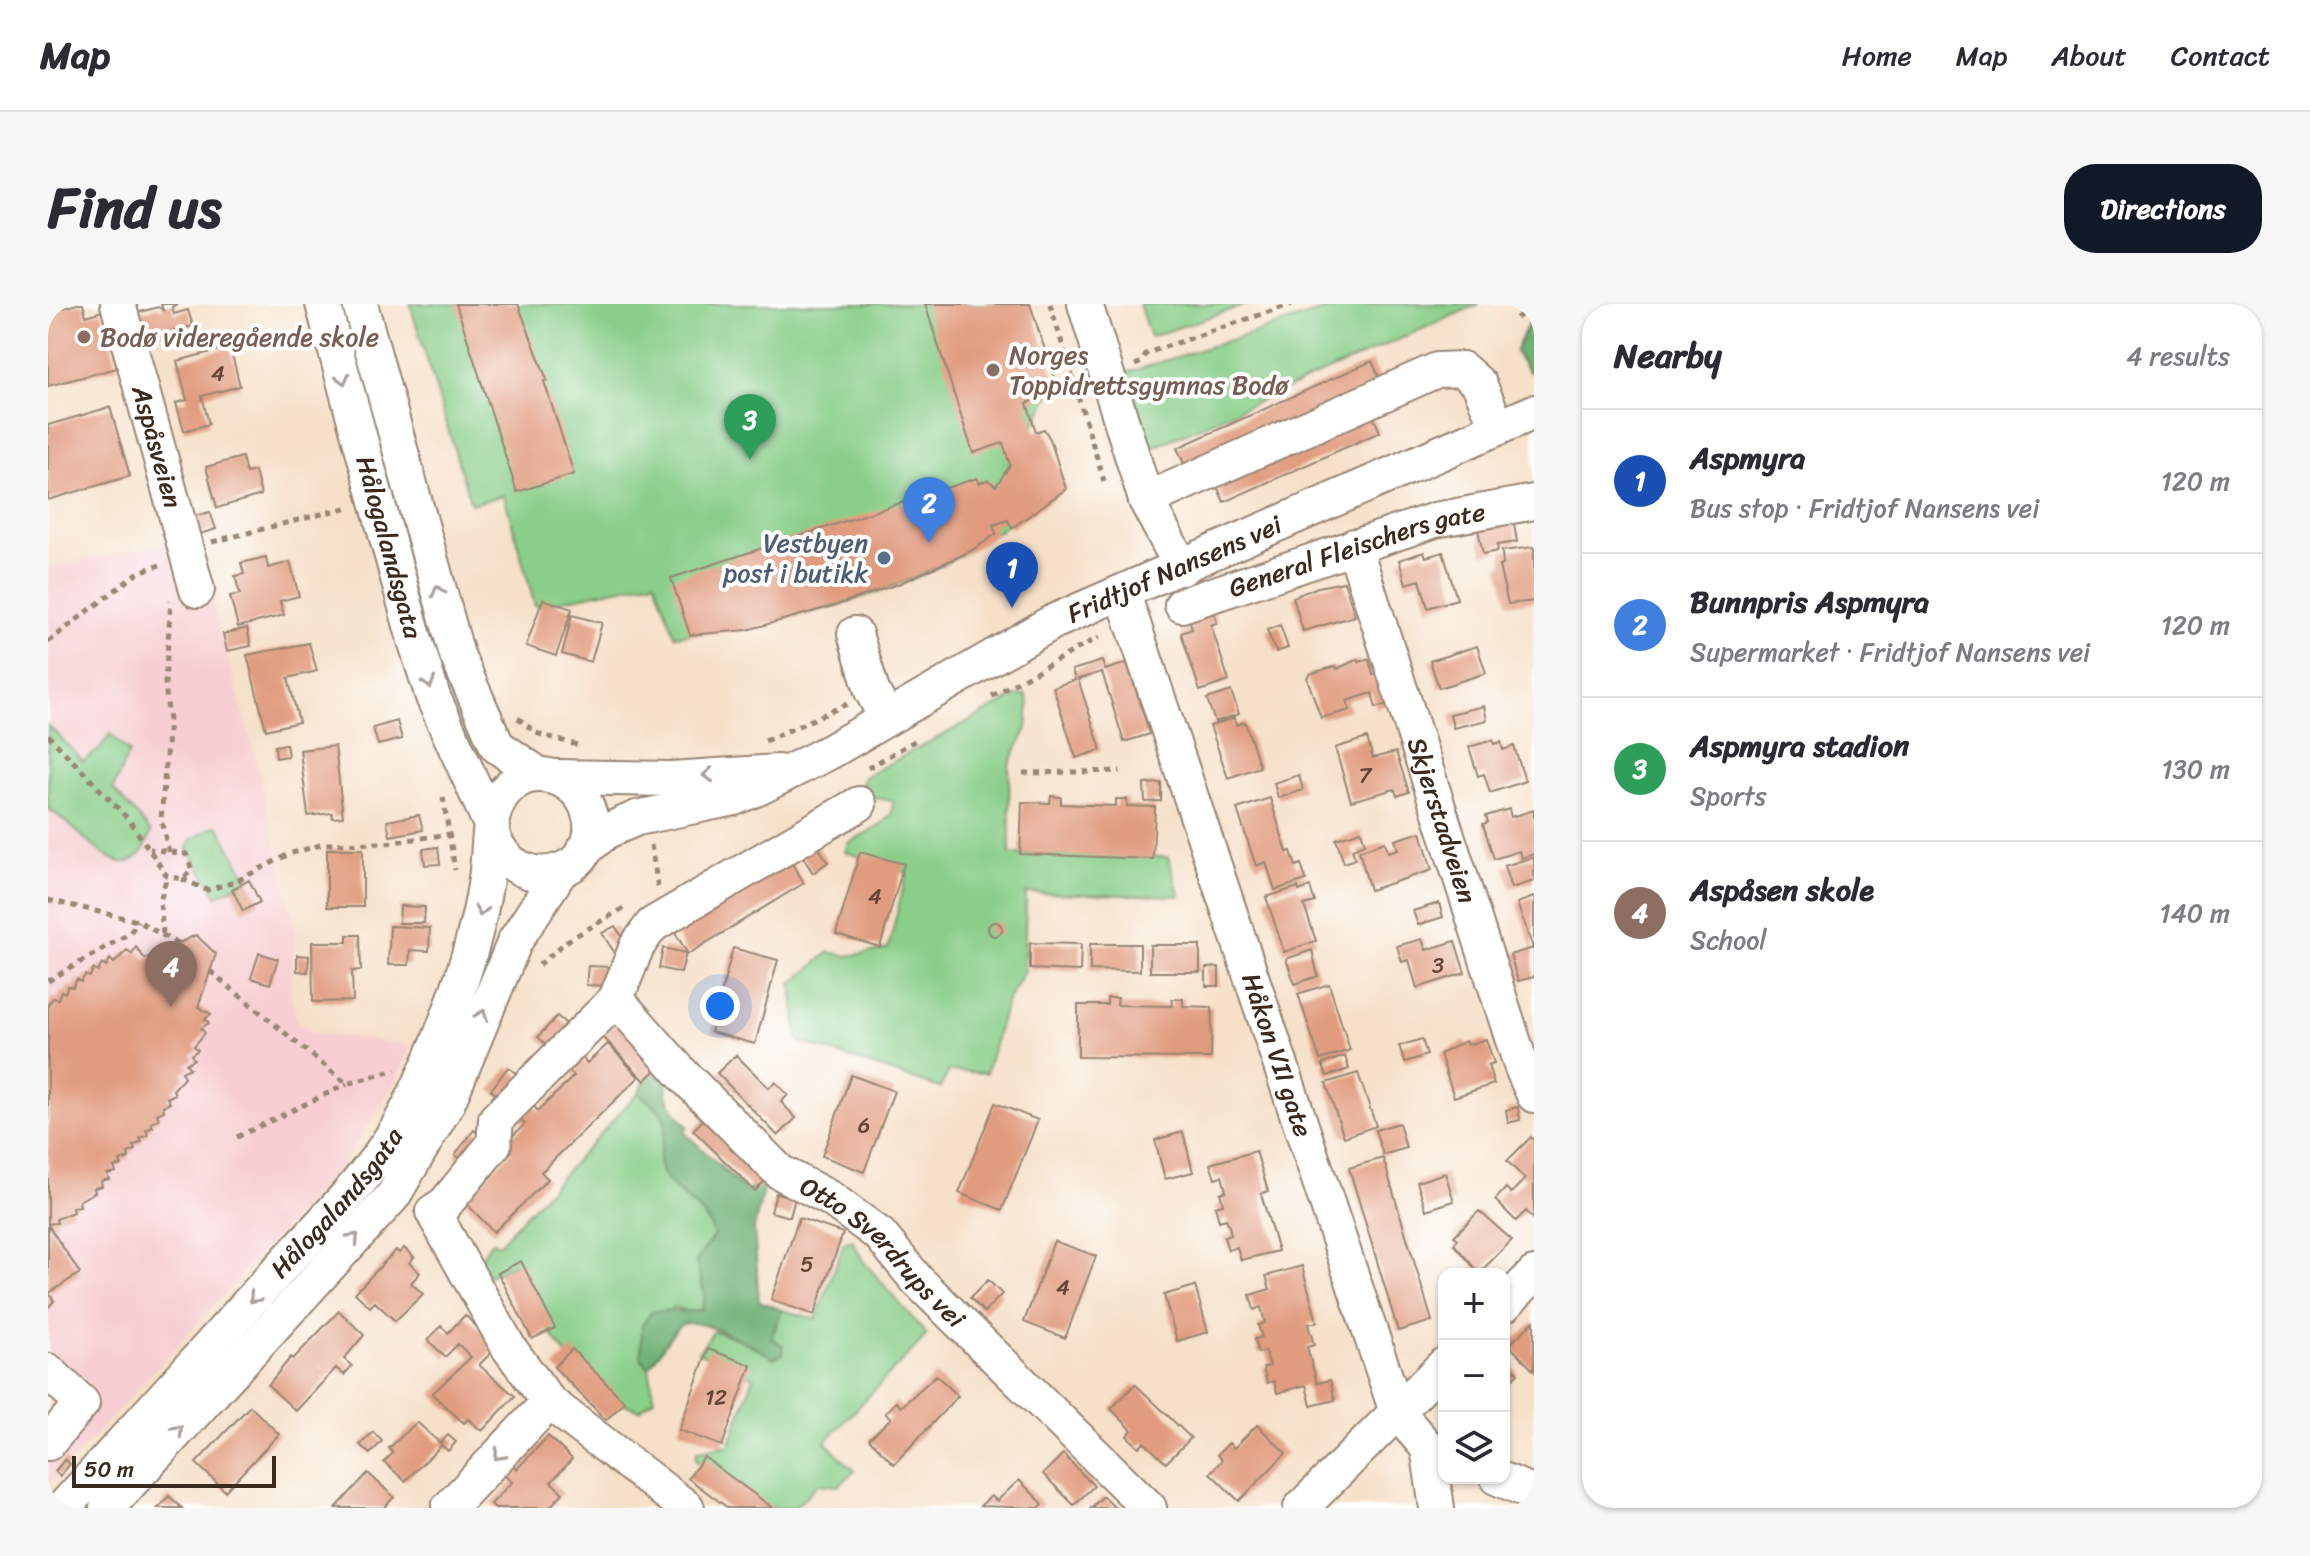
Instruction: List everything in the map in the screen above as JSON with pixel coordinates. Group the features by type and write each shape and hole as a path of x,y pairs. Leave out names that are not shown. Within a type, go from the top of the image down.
{"street":[{"name":"Aspåsveien","path":"118,304 197,590"},
{"name":"Hålogalandsgata","path":"323,304 433,697 492,831 507,861 520,870 535,875 572,861"},
{"name":"Hålogalandsgata","path":"107,1508 393,1196 448,1102 515,941 591,829 590,813 583,797 497,746 457,655 360,304"},
{"path":"1085,304 1146,500 1182,568"},
{"path":"1146,500 1437,370 1462,369 1479,384 1498,428"},
{"name":"Fridtjof Nansens vei","path":"572,861 619,825 649,814 734,798 831,751 879,704 1053,622 1534,412"},
{"name":"General Fleischers gate","path":"1182,605 1435,520 1534,502"},
{"name":"Skjerstadveien","path":"1354,546 1512,1038 1534,1095"},
{"name":"Håkon VII gate","path":"1123,594 1397,1412 1436,1452 1437,1508"},
{"path":"855,634 879,704"},
{"name":"Fridtjof Nansens vei","path":"548,776 671,779 786,772"},
{"name":"Hålogalandsgata","path":"63,1508 376,1163 424,1075 480,919 497,800 508,787 522,778 548,776"},
{"path":"687,1508 549,1402 509,1348 433,1212 445,1204 494,1144 496,1119 616,999 637,946 652,925 859,804"},
{"name":"Otto Sverdrups vei","path":"616,999 685,1077 780,1172 831,1199 880,1235 917,1280 1149,1508"},
{"path":"1510,1299 1534,1274"},
{"path":"48,1371 82,1403 48,1443"},
{"path":"1301,1508 1438,1371"},
{"path":"449,1508 549,1402"},
{"path":"1510,1483 1534,1493"}],"path":[{"path":"1050,304 1104,481"},
{"path":"1107,374 1142,362 1147,353 1292,304"},
{"path":"1516,318 1534,308"},
{"path":"48,642 139,572 166,563 185,549 358,504"},
{"path":"169,852 161,820 169,721 165,683 169,602 197,590"},
{"path":"760,743 879,704"},
{"path":"509,706 536,733 562,743 593,746"},
{"path":"48,735 129,820 167,876 207,890 235,882 289,854 324,844 386,843 450,834"},
{"path":"1023,773 1120,771"},
{"path":"649,830 653,876 658,887"},
{"path":"150,849 186,854 192,863 192,870 182,879"},
{"path":"163,935 160,901 167,876"},
{"path":"48,900 138,921 178,944"},
{"path":"48,981 130,933 138,921"},
{"path":"210,971 347,1084"},
{"path":"237,1137 347,1084 393,1069 401,1070"}],"shaded area":[{"path":"172,543 198,552 253,748 295,926 290,992 297,1021 312,1032 411,1045 396,1081 343,1163 71,1462 65,1457 52,1471 57,1475 48,1484 48,1414 61,1399 48,1387 48,567"}],"green space":[{"path":"410,304 1021,304 1051,393 1032,428 1054,491 978,544 919,576 851,601 782,619 675,636 655,581 535,606 504,495 471,504"},
{"path":"1139,304 1248,304 1150,337"},
{"path":"1345,304 1479,304 1150,449 1126,373"},
{"path":"1534,311 1534,369 1529,372 1515,352"},
{"path":"1026,695 1029,704 1027,728 1009,765 1010,854 1168,857 1180,896 1026,893 1024,971 1006,1003 986,1073 949,1071 940,1088 798,1041 792,984 829,952 848,956 888,949 907,873 894,866 845,852 848,843 881,825 892,813 893,801 865,796 861,789 864,777 1016,696"},
{"path":"48,725 83,761 98,751 110,734 129,752 113,789 151,832 141,853 130,861 117,861 103,854 48,809"},
{"path":"214,826 219,827 248,880 217,896 187,847 191,840"},
{"path":"658,1069 667,1080 667,1094 672,1105 688,1127 684,1132 747,1192 758,1181 764,1186 754,1228 759,1301 782,1310 771,1338 783,1345 783,1354 773,1358 726,1333 687,1323 676,1329 649,1367 641,1358 642,1325 652,1312 702,1310 705,1297 696,1262 714,1235 705,1217 676,1190 660,1166 665,1121 657,1108 638,1093 648,1075"},
{"path":"638,1093 657,1108 665,1121 659,1159 663,1174 705,1217 714,1235 696,1262 705,1297 702,1310 689,1312 673,1307 641,1358 649,1367 654,1399 640,1410 617,1401 579,1370 549,1330 513,1264 489,1276 476,1266 492,1241 498,1245"},
{"path":"852,1240 863,1261 927,1335 825,1442 855,1471 838,1486 818,1484 794,1508 762,1508 696,1460 697,1451 729,1445 754,1377 698,1352 714,1331 751,1343 773,1358 771,1338 782,1310 816,1319 844,1243"}],"building":[{"name":"Bodø videregående skole","path":"83,304 86,316 102,311 117,368 48,386 48,312"},
{"path":"161,304 178,304 172,307 174,314 188,310 193,326 145,339 137,313 158,307 163,310"},
{"path":"456,304 518,304 547,380 544,381 574,474 517,492"},
{"path":"925,304 1030,304 1059,393 1027,403 1036,432 1044,429 1050,439 1066,489 1012,528 1008,520 993,525 996,534 971,551 898,584 747,630 690,635 671,578 977,478 979,483 988,480 996,486 1010,465 1003,443 973,453"},
{"path":"230,347 240,386 202,396 209,424 184,431 176,403 187,400 177,361"},
{"path":"1372,361 1381,381 1186,468 1177,448"},
{"path":"110,407 130,476 48,500 48,425"},
{"path":"1371,412 1380,432 1224,502 1215,482"},
{"path":"242,457 246,473 255,471 261,495 217,508 206,467"},
{"path":"210,512 216,529 200,534 195,516"},
{"path":"1513,518 1517,542 1497,545 1498,551 1483,554 1477,525"},
{"path":"1534,547 1534,601 1508,604 1499,566 1503,565 1502,551"},
{"path":"1424,552 1426,557 1443,552 1457,599 1428,608 1420,580 1406,584 1399,560"},
{"path":"266,557 268,568 290,562 299,596 280,601 284,615 238,627 230,596 240,594 235,576 244,574 241,563"},
{"path":"1344,582 1355,616 1303,631 1293,597 1318,587"},
{"path":"543,599 572,609 556,656 526,646"},
{"path":"1214,613 1217,623 1211,625 1229,681 1200,691 1181,633 1192,629 1190,621"},
{"path":"572,615 602,623 591,662 562,654"},
{"path":"1280,625 1288,648 1276,652 1267,630"},
{"path":"247,628 251,646 227,651 223,634"},
{"path":"309,643 317,671 288,678 299,722 266,730 247,655"},
{"path":"1477,646 1486,673 1439,688 1430,661"},
{"path":"1358,659 1359,662 1369,659 1373,675 1384,672 1393,702 1376,708 1372,693 1347,701 1350,710 1321,718 1307,678 1309,674 1336,666 1337,669"},
{"path":"1102,661 1105,670 1127,663 1150,734 1124,742 1102,672 1078,679 1101,750 1076,758 1053,687 1075,680 1072,670"},
{"path":"1231,691 1239,714 1215,722 1207,699"},
{"path":"1484,706 1487,720 1453,728 1450,714"},
{"path":"1234,718 1236,725 1245,722 1260,767 1228,778 1210,726"},
{"path":"397,721 402,739 378,745 373,728"},
{"path":"1367,738 1373,758 1396,752 1409,792 1397,796 1395,789 1351,801 1335,748"},
{"path":"1493,740 1494,744 1501,742 1503,750 1514,746 1525,781 1490,793 1484,774 1478,776 1469,747"},
{"path":"286,744 288,756 276,758 275,746"},
{"path":"335,746 343,817 333,818 332,813 308,816 300,750"},
{"path":"1299,775 1303,790 1278,798 1274,783"},
{"path":"1161,783 1161,801 1145,802 1144,784"},
{"path":"1051,796 1061,797 1061,804 1116,806 1116,799 1127,799 1127,806 1155,807 1153,859 1020,854 1022,802 1050,803"},
{"path":"1270,798 1287,852 1291,851 1296,866 1301,864 1306,880 1275,890 1266,862 1256,866 1237,809"},
{"path":"1509,809 1511,817 1534,810 1534,854 1521,858 1519,851 1494,859 1483,824 1488,822 1486,816"},
{"path":"419,815 423,830 390,836 387,821"},
{"path":"1361,831 1365,844 1352,849 1355,859 1344,863 1336,839"},
{"path":"1421,832 1432,870 1370,890 1359,851 1385,842 1388,852 1398,849 1395,840"},
{"path":"816,844 828,862 813,873 801,854"},
{"path":"438,847 440,864 425,865 423,849"},
{"path":"327,849 363,849 363,907 327,907"},
{"path":"860,852 904,864 880,947 836,934"},
{"path":"1534,857 1534,881 1511,888 1504,866"},
{"path":"790,860 804,883 688,954 674,931"},
{"path":"249,880 260,902 243,911 232,889"},
{"path":"1298,887 1299,891 1310,887 1315,902 1304,905 1316,941 1284,952 1266,897"},
{"path":"1534,897 1534,977 1518,981 1510,955 1533,948 1517,903"},
{"path":"1439,903 1443,917 1418,925 1413,911"},
{"path":"400,906 425,907 424,923 399,923"},
{"path":"995,922 1002,929 995,936 988,929"},
{"path":"390,926 430,928 429,951 410,950 409,965 388,965"},
{"path":"615,926 629,947 616,955 602,933"},
{"path":"196,935 216,954 198,1007 211,1014 205,1019 209,1023 201,1028 205,1033 194,1046 198,1050 191,1055 194,1059 186,1064 190,1068 182,1072 184,1078 173,1090 175,1094 167,1098 170,1103 157,1114 159,1119 151,1123 153,1127 146,1130 148,1135 140,1138 142,1142 133,1146 135,1150 128,1153 129,1158 120,1161 122,1165 114,1167 116,1172 107,1174 109,1179 101,1181 102,1186 94,1188 95,1192 79,1201 80,1206 72,1207 73,1212 56,1219 57,1223 48,1224 48,1004 53,998 58,999 61,991 65,993 68,986 73,987 77,979 81,982 85,975 90,977 93,969 98,972 102,964 106,967 110,959 114,963 127,950 132,954 136,947 145,959"},
{"path":"347,935 360,935 361,970 352,971 353,1001 313,1002 312,942 347,942"},
{"path":"1422,939 1426,950 1455,941 1465,973 1417,988 1409,960 1402,962 1397,946"},
{"path":"1030,943 1081,944 1080,971 1030,969"},
{"path":"1090,944 1140,944 1140,971 1090,970"},
{"path":"1150,945 1200,945 1200,972 1150,972"},
{"path":"663,948 686,953 681,973 659,968"},
{"path":"733,948 778,960 755,1044 711,1032"},
{"path":"1312,950 1318,976 1295,984 1286,959"},
{"path":"259,953 278,959 270,984 251,978"},
{"path":"297,955 309,956 308,972 297,971"},
{"path":"588,966 611,967 610,986 586,985"},
{"path":"1219,967 1219,986 1206,986 1206,968"},
{"path":"1329,984 1350,1050 1320,1060 1298,994"},
{"path":"1107,998 1118,998 1117,1005 1172,1006 1172,999 1183,999 1183,1006 1212,1007 1211,1058 1078,1057 1078,1005 1107,1005"},
{"path":"557,1016 571,1028 551,1049 538,1037"},
{"path":"621,1018 664,1062 645,1081 602,1036"},
{"path":"1422,1039 1427,1055 1405,1062 1399,1046"},
{"path":"1486,1039 1494,1063 1488,1065 1494,1084 1454,1097 1440,1054 1465,1041 1467,1045"},
{"path":"608,1044 639,1077 541,1172 548,1179 494,1232 462,1199 512,1151 504,1144 525,1124 519,1118 533,1105 538,1111 574,1076 568,1070 582,1057 587,1063"},
{"path":"736,1055 769,1088 775,1082 788,1095 781,1102 796,1118 778,1136 717,1073"},
{"path":"1345,1056 1349,1069 1327,1076 1322,1064"},
{"path":"508,1067 523,1079 506,1102 491,1090"},
{"path":"1358,1073 1376,1126 1344,1137 1326,1083"},
{"path":"851,1075 894,1091 864,1172 822,1156"},
{"path":"995,1103 1038,1120 1002,1210 959,1193"},
{"path":"1518,1107 1520,1120 1508,1123 1506,1110"},
{"path":"712,1111 773,1172 755,1191 693,1130"},
{"path":"1399,1123 1406,1148 1383,1155 1375,1130"},
{"path":"474,1130 487,1140 469,1165 455,1155"},
{"path":"1183,1132 1193,1172 1165,1179 1155,1140"},
{"path":"1531,1137 1534,1140 1534,1219 1526,1211 1516,1221 1495,1200 1506,1188 1511,1193 1525,1179 1507,1161"},
{"path":"1256,1151 1268,1191 1261,1194 1278,1251 1241,1260 1237,1247 1228,1250 1224,1237 1231,1235 1229,1226 1226,1219 1219,1221 1215,1206 1223,1204 1220,1193 1226,1191 1222,1176 1215,1178 1210,1164"},
{"path":"1383,1158 1432,1321 1398,1331 1349,1168"},
{"path":"1445,1173 1454,1201 1426,1210 1417,1182"},
{"path":"776,1193 795,1198 790,1217 771,1212"},
{"path":"1479,1211 1512,1240 1484,1268 1475,1268 1454,1244 1458,1239 1454,1236"},
{"path":"799,1218 843,1233 814,1315 771,1300"},
{"path":"48,1225 80,1273 49,1293 54,1301 48,1308"},
{"path":"1054,1241 1096,1256 1065,1338 1024,1322"},
{"path":"404,1248 414,1257 409,1263 420,1273 411,1283 423,1294 395,1321 375,1302 370,1307 355,1293 396,1250 399,1253"},
{"path":"521,1261 555,1328 532,1339 498,1273"},
{"path":"1302,1266 1317,1322 1308,1324 1314,1345 1307,1347 1317,1383 1330,1380 1335,1400 1311,1406 1306,1385 1277,1393 1274,1381 1267,1383 1263,1368 1270,1366 1265,1351 1258,1353 1255,1339 1262,1337 1258,1325 1265,1323 1261,1307 1254,1310 1250,1295 1270,1289 1266,1276"},
{"path":"988,1280 1002,1294 984,1312 970,1298"},
{"path":"1195,1286 1208,1332 1177,1341 1164,1295"},
{"path":"339,1311 364,1335 344,1359 352,1366 344,1375 336,1368 296,1411 268,1385 291,1357 293,1359"},
{"path":"465,1315 497,1347 479,1365 515,1396 482,1431 468,1419 464,1423 432,1394 471,1357 458,1344 445,1357 428,1340 441,1326 448,1333"},
{"path":"1534,1321 1534,1371 1510,1346"},
{"path":"572,1349 625,1402 606,1420 554,1367"},
{"path":"708,1349 751,1365 722,1446 679,1430"},
{"path":"1510,1365 1518,1373 1510,1381"},
{"path":"936,1375 958,1396 894,1464 869,1439 891,1418 885,1413 896,1402 901,1407"},
{"path":"1135,1384 1191,1438 1166,1463 1144,1442 1139,1447 1127,1436 1132,1430 1111,1409"},
{"path":"250,1406 279,1434 225,1491 196,1463"},
{"path":"417,1422 442,1445 405,1481 384,1462 393,1453 389,1448"},
{"path":"1257,1425 1286,1453 1239,1501 1210,1473 1222,1460 1217,1455 1229,1443 1234,1448"},
{"path":"373,1432 382,1441 370,1454 360,1445"},
{"path":"448,1435 456,1442 448,1451 440,1443"},
{"path":"548,1436 572,1459 551,1482 563,1493 549,1508 495,1508 491,1504 512,1482 504,1475 513,1465 517,1469"},
{"path":"1063,1454 1094,1486 1074,1505 1043,1474"},
{"path":"704,1457 773,1508 728,1508 688,1478"},
{"path":"65,1459 70,1464 60,1476 55,1471"},
{"path":"368,1473 394,1497 384,1508 336,1508"},
{"path":"1019,1480 1043,1504 1039,1508 980,1506 991,1496 997,1501"},
{"path":"169,1496 182,1508 158,1508"},
{"path":"1103,1496 1115,1508 1091,1508"}],"place":[{"name":"Bodø videregående skole","path":"84,337"},
{"name":"Norges Toppidrettsgymnas Bodø","path":"993,370"},
{"name":"Aspmyra stadion","path":"750,460"},
{"name":"Bunnpris Aspmyra","path":"929,543"},
{"name":"Vestbyen post i butikk","path":"884,558"},
{"name":"Aspmyra","path":"1012,608"},
{"name":"Aspåsen skole","path":"171,1007"}]}
